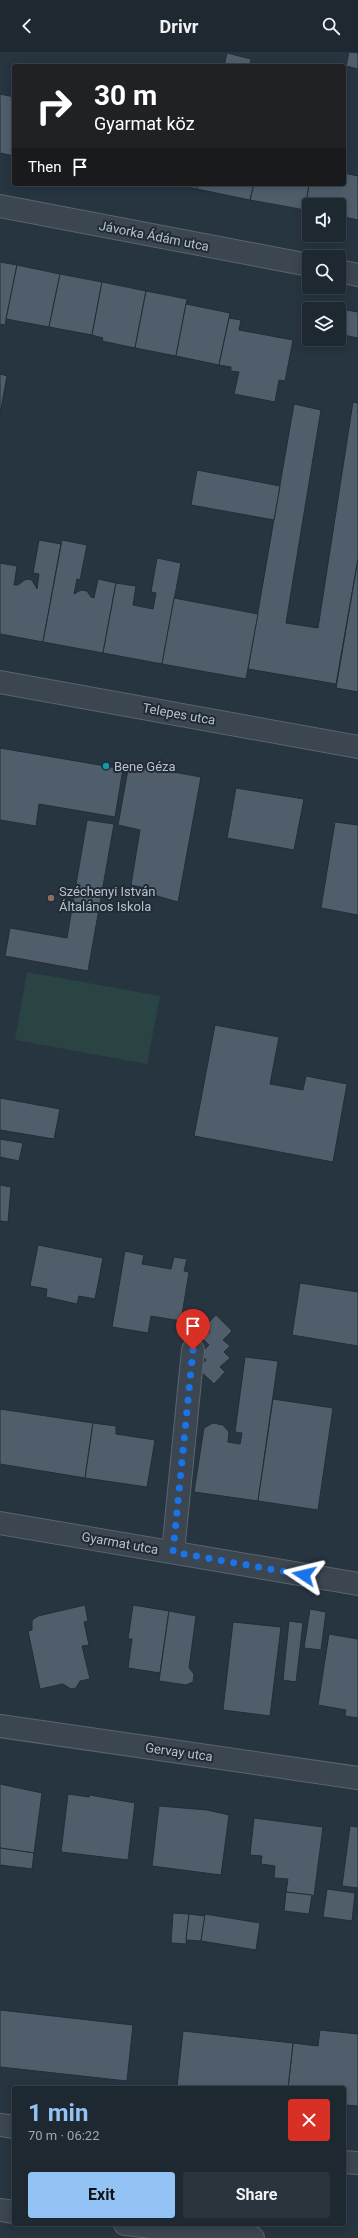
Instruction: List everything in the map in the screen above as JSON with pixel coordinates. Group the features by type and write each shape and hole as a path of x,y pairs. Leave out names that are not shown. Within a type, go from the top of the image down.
{"street":[{"name":"Jávorka Ádám utca","path":"0,206 302,265"},
{"path":"346,272 358,275"},
{"name":"Telepes utca","path":"0,682 358,746"},
{"path":"173,1552 193,1350"},
{"name":"Gyarmat utca","path":"0,1523 358,1584"},
{"name":"Gervay utca","path":"0,1726 358,1778"},
{"path":"0,2125 12,2127"},
{"path":"346,2162 358,2163"},
{"path":"0,2210 12,2212"},
{"path":"143,2226 253,2238"}],"green space":[{"path":"27,972 160,996 147,1064 15,1040"}],"building":[{"path":"349,52 358,53 358,69 346,66"},
{"path":"227,53 251,59 250,64 224,64"},
{"path":"0,94 12,97 12,156 0,153"},
{"path":"346,173 358,176 358,220 346,217 346,198 307,198 309,186 346,186"},
{"path":"183,186 198,186 197,189"},
{"path":"198,186 254,186 250,200 197,189"},
{"path":"254,186 309,186 307,198 302,198 302,209 250,200"},
{"path":"0,262 17,265 5,325 0,324"},
{"path":"17,265 60,274 49,327 6,319"},
{"path":"60,274 102,282 92,335 49,327"},
{"path":"102,282 146,291 135,348 102,341 103,338 92,335"},
{"path":"146,291 187,299 176,356 135,348"},
{"path":"186,304 230,313 219,365 176,356"},
{"path":"346,310 358,312 358,338 346,335"},
{"path":"229,318 241,320 239,330 293,340 285,381 279,380 275,402 234,394 239,372 231,371 231,367 219,365"},
{"path":"0,374 7,376 0,414"},
{"path":"353,402 358,403 358,559 336,684 248,669 294,404 321,410 286,623 318,628"},
{"path":"197,470 280,486 274,520 191,505"},
{"path":"39,540 61,544 43,642 0,634 0,563 17,566 14,585 18,585 26,579 32,580 37,589 39,574 33,573"},
{"path":"62,540 87,545 80,580 77,579 74,594 81,590 87,591 91,597 94,598 98,579 116,583 103,653 43,642"},
{"path":"157,558 181,563 162,664 103,653 116,583 136,586 133,605 153,609 156,593 151,592"},
{"path":"358,559 358,692 336,688"},
{"path":"174,598 258,614 246,679 162,664"},
{"path":"0,748 123,769 115,817 39,804 36,826 0,820"},
{"path":"129,764 201,777 178,902 150,894 150,889 131,885 140,830 118,825"},
{"path":"236,788 304,799 294,850 227,838"},
{"path":"87,820 114,824 88,971 5,956 10,928 67,938"},
{"path":"335,822 358,825 358,915 321,908"},
{"path":"215,1025 279,1037 270,1084 303,1090 306,1076 347,1084 333,1162 194,1136"},
{"path":"0,1098 60,1109 54,1139 0,1130"},
{"path":"0,1139 23,1143 19,1161 0,1157"},
{"path":"0,1185 11,1187 8,1222 0,1221"},
{"path":"38,1245 103,1258 95,1299 79,1296 77,1304 46,1297 47,1289 30,1286"},
{"path":"125,1251 144,1255 142,1264 171,1269 174,1257 187,1259 184,1271 189,1272 181,1321 151,1316 148,1333 112,1327"},
{"path":"300,1283 358,1292 358,1346 292,1335"},
{"path":"216,1315 232,1331 223,1340 230,1346 224,1352 230,1358 220,1367 225,1372 214,1384 198,1369 206,1360 200,1354 209,1345 203,1339 210,1331 205,1326"},
{"path":"245,1357 278,1361 258,1501 194,1492 204,1428 213,1423 223,1425 229,1432 228,1442 240,1444 242,1433 235,1432"},
{"path":"273,1399 333,1408 318,1510 258,1501"},
{"path":"0,1409 93,1423 85,1478 0,1464"},
{"path":"93,1423 116,1426 116,1434 155,1440 147,1487 85,1478"},
{"path":"85,1605 88,1621 84,1622 89,1645 82,1646 90,1679 80,1681 76,1688 71,1689 63,1684 40,1689 28,1631 32,1630 32,1620 38,1616"},
{"path":"133,1605 169,1611 160,1673 128,1668 132,1639 128,1639"},
{"path":"310,1609 326,1612 321,1650 304,1648"},
{"path":"169,1611 196,1616 189,1668 194,1674 193,1682 186,1685 159,1681"},
{"path":"289,1621 303,1623 296,1682 283,1680"},
{"path":"233,1622 281,1627 270,1716 223,1710"},
{"path":"329,1634 358,1639 358,1718 345,1716 346,1710 318,1705"},
{"path":"0,1784 42,1793 34,1853 0,1848"},
{"path":"68,1794 89,1797 90,1795 135,1803 128,1860 61,1852"},
{"path":"159,1806 207,1810 229,1815 221,1875 152,1866"},
{"path":"254,1818 323,1827 314,1896 286,1892 288,1879 274,1878 275,1866 261,1864 262,1856 250,1855"},
{"path":"350,1826 358,1827 358,1888 342,1886"},
{"path":"0,1848 34,1853 32,1869 0,1865"},
{"path":"327,1889 355,1893 352,1921 323,1917"},
{"path":"286,1892 312,1895 309,1914 284,1911"},
{"path":"173,1913 189,1914 186,1944 171,1943"},
{"path":"189,1914 205,1916 201,1941 186,1940"},
{"path":"205,1914 260,1923 256,1950 201,1941"},
{"path":"0,2010 133,2025 127,2081 0,2067"},
{"path":"320,2030 358,2034 358,2106 346,2105 346,2086 288,2086 293,2043 318,2046"},
{"path":"183,2031 293,2043 288,2086 177,2086"}],"place":[{"name":"Bene Géza","path":"106,766"},
{"name":"Széchenyi István Általános Iskola","path":"51,898"}],"route":[{"path":"193,1350 173,1552 304,1575"}]}
